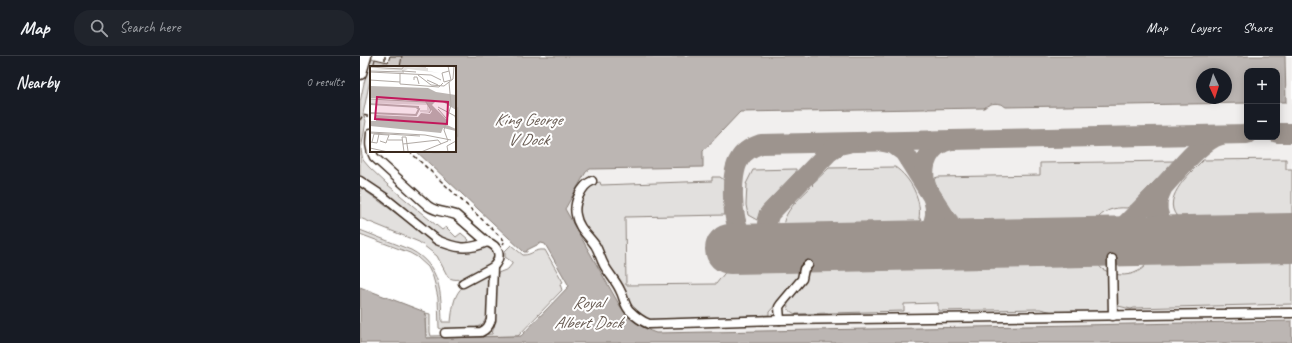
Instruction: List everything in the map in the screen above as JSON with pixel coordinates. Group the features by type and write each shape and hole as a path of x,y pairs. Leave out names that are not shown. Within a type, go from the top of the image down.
{"highway":[{"path":"360,73 365,56"}],"lane":[{"path":"371,152 374,157 435,211 456,215 487,242 495,246 499,254 498,261 493,267 463,283"},
{"path":"360,181 384,197 436,240 459,248 476,247 487,242"},
{"path":"592,181 585,187 578,199 575,209 576,217 583,231 595,245 605,266 616,282 626,305 639,319 649,324 780,320 1292,313"},
{"path":"1112,259 1113,316"},
{"path":"780,320 779,307 799,282 803,275 804,269 808,264"},
{"path":"445,333 481,332 489,325 491,320 493,267"}],"path":[{"path":"384,66 385,56"},
{"path":"360,120 362,115 370,117"},
{"path":"410,152 504,241 502,248"}],"shaded area":[{"path":"1285,56 1292,56 1292,321 656,333 638,325 620,306 566,211 567,206 588,170 703,151 740,112 984,108 989,104 1001,103 1006,107 1244,103 1244,140 1280,140 1280,102 1286,102"},
{"path":"371,58 375,59 373,66 370,66 370,80 363,114 366,121 361,150 363,160 388,185 442,230 446,227 456,237 461,233 469,240 467,243 458,245 434,235 366,180 360,177 360,102"},
{"path":"1286,159 1286,169 1292,169 1292,218 1181,220 1174,213 1172,205 1178,188 1203,160"},
{"path":"1174,161 1131,206 1127,208 1109,210 1095,222 970,225 961,221 954,213 934,181 935,178 938,177 1040,175 1040,163"},
{"path":"895,167 906,177 917,197 919,204 919,219 921,219 918,225 783,227 784,221 790,209 813,185 812,184 829,168"},
{"path":"796,169 796,172 760,210 757,220 748,215 746,205 746,184 753,170"},
{"path":"712,177 720,177 724,180 725,215 625,217 626,285 716,284 727,270 802,269 797,281 769,312 769,315 651,321 635,313 584,229 577,208 585,191 595,183 600,182 601,185 712,181"},
{"path":"360,187 427,236 460,251 476,251 486,246 489,247 493,251 494,260 466,278 453,279 448,277 437,256 419,242 360,218"},
{"path":"360,230 411,250 421,256 434,272 437,281 440,291 442,322 451,322 455,298 458,292 467,283 484,276 487,277 488,307 486,319 480,326 475,328 444,330 439,328 438,298 433,277 428,267 410,253 360,234"},
{"path":"511,245 523,255 538,250 545,250 563,282 560,284 562,290 518,336 426,338 426,313 430,314 431,336 492,334 494,326 497,276 498,273 508,269 512,264 512,262 505,257 505,251"},
{"path":"1292,259 1292,304 1131,309 1114,305 1114,274 1124,275 1134,273 1142,269 1149,261"},
{"path":"1096,262 1102,269 1111,273 1110,310 1107,313 1058,313 1040,309 938,311 938,303 904,304 904,311 795,314 788,308 791,293 807,269"}],"water":[{"name":"King George V Dock","path":"390,56 1285,56 1286,102 1280,102 1280,68 1244,68 1244,103 1232,103 1232,68 1196,68 1196,104 1006,107 995,103 984,108 740,112 703,151 703,167 590,169 586,172 565,209 620,306 636,322 656,333 1292,321 1292,343 360,343 360,287 425,312 427,319 425,319 426,338 521,336 569,286 545,244 541,243 527,250 527,252 524,252 417,152 456,152 456,66 387,66"}],"building":[{"path":"390,56 402,56 400,66 373,66 375,59 388,62"}],"taxiway":[{"path":"1280,133 1292,133"},
{"path":"769,248 754,244 742,235 738,229 733,198 734,176 736,167 741,157 751,148 761,144 1244,134"},
{"path":"1185,240 1170,231 1160,219 1158,212 1159,196 1163,187 1190,157 1205,143 1221,135"},
{"path":"926,186 924,171 928,157 937,146 952,140"},
{"path":"884,142 893,144 904,152 952,228 969,239 989,244"},
{"path":"788,248 777,243 770,235 767,225 770,213 828,153 839,145 848,143"},
{"path":"1094,242 1109,239 1114,236 1162,188"},
{"path":"903,246 919,239 930,229 935,216 933,199"}],"runway":[{"path":"730,249 1292,238"}],"water label":[{"name":"Royal Albert Dock","path":"588,312"}]}
